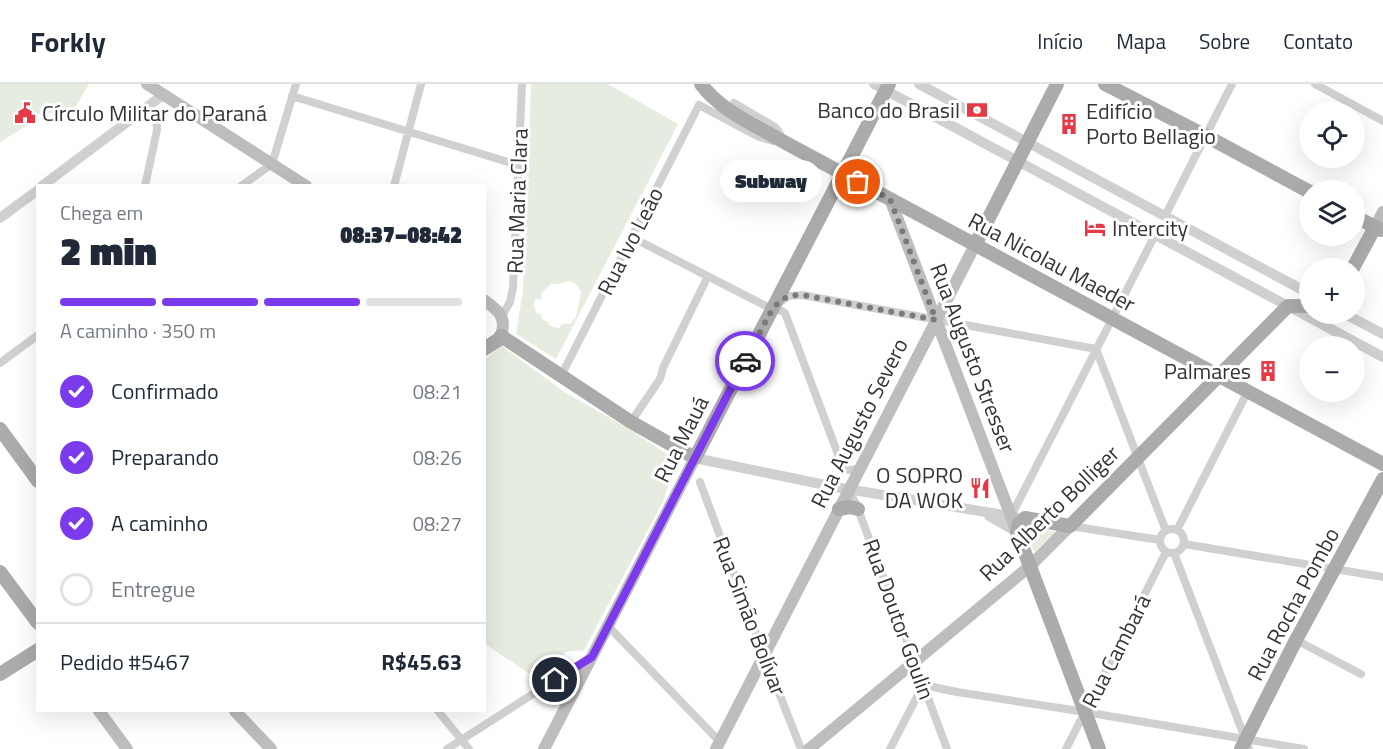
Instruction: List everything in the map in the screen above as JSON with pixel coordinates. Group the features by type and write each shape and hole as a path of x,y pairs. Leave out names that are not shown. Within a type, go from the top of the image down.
{"main road":[{"path":"147,84 165,89 303,184"},
{"name":"Rua Augusto Severo","path":"718,746 1057,84"},
{"path":"1105,84 1299,186"},
{"name":"Rua Mauá","path":"544,749 843,174 883,86"},
{"name":"Rua Nicolau Maeder","path":"703,87 728,110 784,142 1383,464"},
{"name":"Rua Augusto Stresser","path":"890,199 936,320 1018,517"},
{"path":"1360,258 1379,229 1383,212"},
{"path":"1365,222 1379,229"},
{"path":"486,302 502,316 504,326 501,336 486,347"},
{"path":"1288,306 1299,306"},
{"name":"Rua Alberto Bolliger","path":"809,749 1030,566 1056,540 1064,525 1138,458 1288,306"},
{"path":"501,336 631,422 695,458"},
{"path":"0,429 36,478"},
{"name":"Rua Rocha Pombo","path":"1245,746 1296,640 1383,479"},
{"path":"839,509 858,508"},
{"path":"1064,525 1018,517 1017,532 1099,749"},
{"path":"0,572 36,621"},
{"path":"0,674 36,651"},
{"path":"100,712 127,749"},
{"path":"236,712 271,749"}],"street":[{"path":"244,184 272,164 296,84"},
{"path":"395,184 421,84"},
{"name":"Rua Maria Clara","path":"502,316 510,302 513,288 522,84"},
{"path":"919,84 1299,288"},
{"path":"1165,216 1232,84"},
{"path":"1314,84 1383,121"},
{"path":"883,86 1288,306 1325,320 1383,357"},
{"path":"45,184 146,108 165,89"},
{"path":"292,96 519,165"},
{"path":"734,103 775,127 784,142"},
{"name":"Rua Ivo Leão","path":"561,376 699,105 759,137 784,142"},
{"path":"145,184 157,129 155,116 146,108"},
{"path":"0,218 36,191"},
{"path":"695,458 849,489 1018,517 1096,349 1155,235"},
{"path":"630,239 639,241 772,309 782,311 788,318 842,465 848,470 859,469"},
{"path":"631,422 660,379 663,368 708,276"},
{"path":"772,309 789,296 802,295 1096,349"},
{"path":"1364,324 1383,334"},
{"path":"0,363 36,336"},
{"path":"1096,349 1166,531"},
{"path":"1177,530 1248,392"},
{"name":"Rua Simão Bolívar","path":"700,482 801,749"},
{"name":"Rua Doutor Goulin","path":"849,489 947,749"},
{"path":"966,508 995,518 1017,532"},
{"path":"1064,525 1160,540"},
{"path":"1170,553 1181,550 1184,544 1182,535 1177,530 1170,529 1162,535 1161,547 1170,553 1245,746"},
{"path":"1184,544 1383,577"},
{"name":"Rua Cambará","path":"1066,749 1170,553"},
{"path":"608,626 718,746"},
{"path":"1296,640 1361,674"},
{"path":"447,749 592,657"},
{"path":"890,749 923,685 1085,712 1245,746 1304,749"},
{"path":"439,712 469,749"}],"shaded area":[{"name":"Círculo Militar do Paraná","path":"0,84 89,84 73,111 27,115 31,123 0,142"},
{"path":"531,84 608,84 678,124 556,359 516,334 523,290","holes":["570,281 577,285 581,292 576,317 570,324 562,324 559,328 553,327 542,319 540,313 537,314 533,305 536,299 541,300 541,293 551,284"]},
{"path":"502,346 563,391 629,429 668,455 674,464 664,500 584,650 565,652 560,666 539,680 486,645 486,358"},
{"path":"1024,526 1056,532 1034,552"}],"way so far":[{"path":"745,361 772,309 789,296 802,295 936,320 890,199 858,182"}],"place":[{"name":"Banco do Brasil","path":"977,110"},
{"name":"Círculo Militar do Paraná","path":"25,113"},
{"name":"Edifício Porto Bellagio","path":"1069,124"},
{"name":"Subway","path":"858,182"},
{"name":"Intercity","path":"1095,228"},
{"name":"Palmares","path":"1268,371"},
{"name":"O SOPRO DA WOK","path":"980,488"}],"route":[{"path":"555,680 592,657 745,361"}]}
